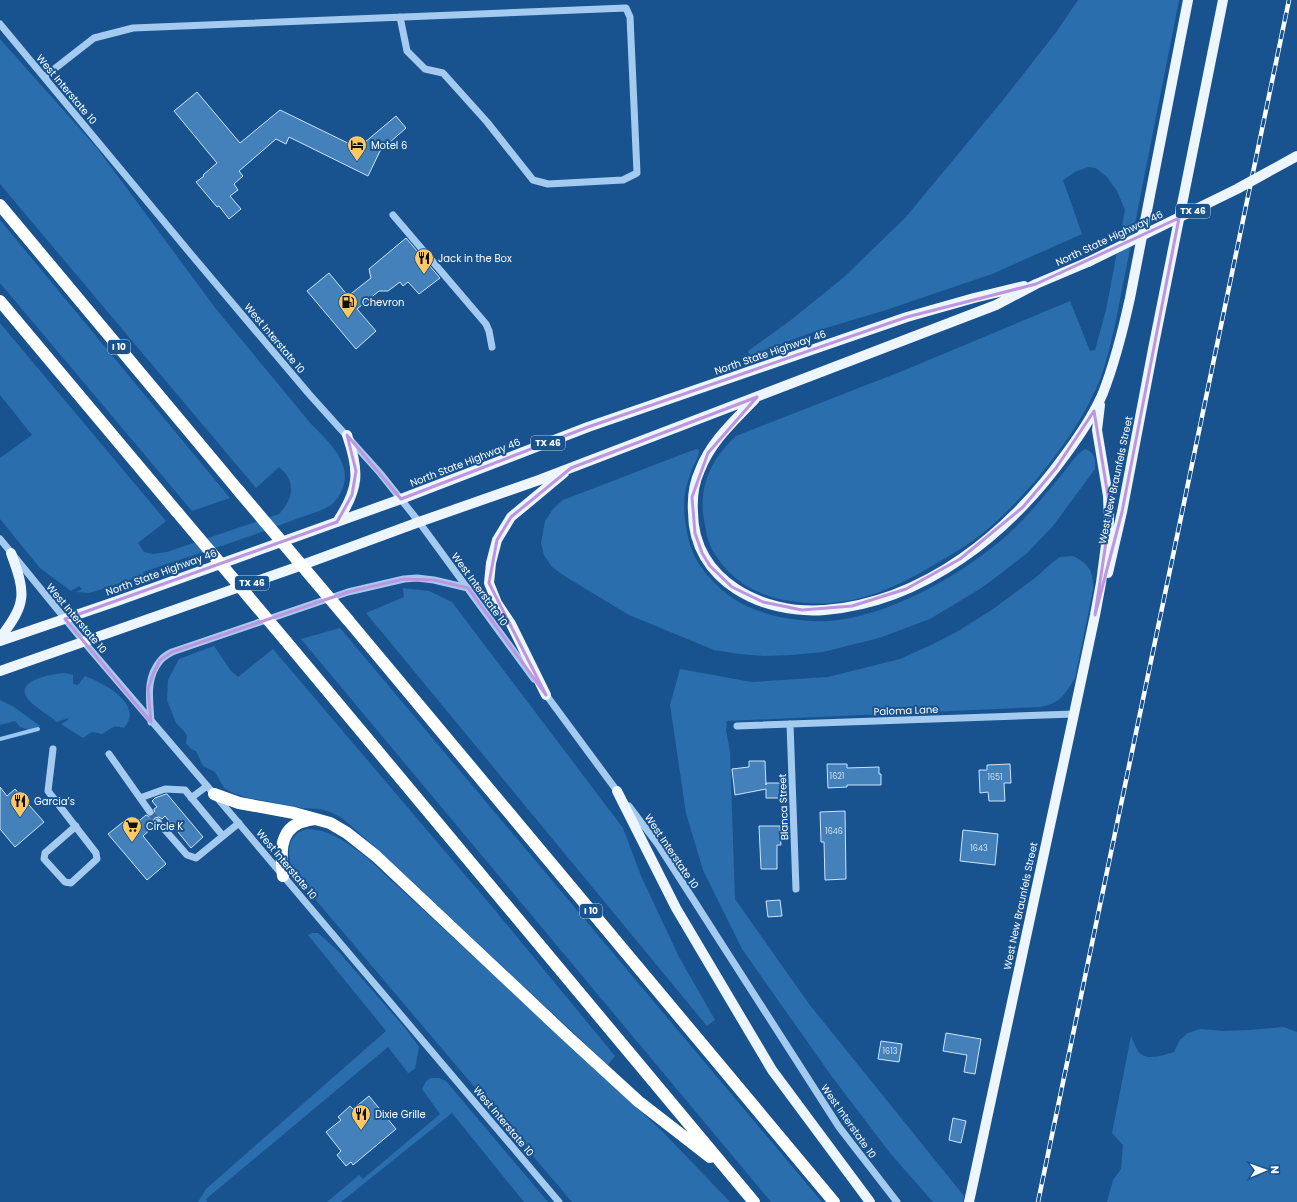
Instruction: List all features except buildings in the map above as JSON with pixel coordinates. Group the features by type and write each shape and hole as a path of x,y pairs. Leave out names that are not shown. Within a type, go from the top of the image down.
{"highway":[{"name":"I 10","path":"0,205 834,1202"},
{"path":"0,301 754,1202"},
{"path":"211,790 239,803 317,818 330,823 347,833 376,856 633,1096 730,1173"},
{"path":"283,876 281,860 284,837 290,828 299,823 317,818"}],"main road":[{"path":"757,397 720,435 708,453 695,481 692,497 695,533 702,553 710,566 732,587 763,602 780,607 802,610 817,610 852,606 879,600 932,577 996,532 1023,507 1056,468 1077,439 1102,394 1122,333 1188,0"},
{"name":"West New Braunfels Street","path":"968,1202 1074,714 1096,616 1109,569 1122,512 1223,0"},
{"name":"North State Highway 46","path":"84,642 571,468 996,305 1036,284 1088,262 1237,189 1297,156"},
{"name":"North State Highway 46","path":"65,619 401,499 588,427 900,320 974,298 1036,284"},
{"name":"West New Braunfels Street","path":"1096,616 1109,522 1108,496 1097,430 1098,413 1102,394"},
{"path":"337,522 352,495 356,471 354,454 347,435"},
{"path":"546,695 489,583 491,563 497,540 511,517 571,468"},
{"path":"0,640 18,613 21,603 22,592 19,574 11,553"},
{"name":"TX 46","path":"0,640 65,619"},
{"name":"TX 46","path":"0,671 84,642"},
{"path":"617,791 676,908 772,1070 870,1202"}],"street":[{"path":"44,77 94,38 133,28 400,17 626,8 630,17 637,173 623,180 548,184 533,180 487,122 443,73 425,69 407,51 400,17"},
{"name":"West Interstate 10","path":"0,24 190,253 309,394 380,473 419,522 659,846 838,1127 897,1202"},
{"path":"393,215 486,324 492,347"},
{"name":"West Interstate 10","path":"0,539 151,722 211,790 559,1202"},
{"path":"151,722 148,689 152,674 160,660 172,652 348,592 404,579 417,578 434,580 468,588"},
{"name":"Paloma Lane","path":"737,726 1074,714"},
{"name":"Blanca Street","path":"790,724 796,889"},
{"path":"53,749 48,791 76,826 96,853 96,859 71,883 65,882 44,859 45,853 76,826"},
{"path":"109,754 150,812"},
{"path":"140,798 165,789 185,790 223,836"},
{"path":"191,798 211,790"},
{"path":"158,822 187,855 196,858 239,823"}],"highlighted area":[{"path":"1179,218 1122,512 1095,615 1109,522 1108,496 1094,411 1056,468 1023,507 960,559 906,589 852,606 802,610 763,602 732,587 710,566 702,553 695,533 692,497 708,453 757,397 571,468 511,517 497,540 489,583 546,695 468,588 434,580 404,579 348,592 172,652 160,660 148,689 151,722 65,619 337,522 352,495 356,471 347,435 401,499 588,427 907,317 1036,284"}],"shaded area":[{"path":"1078,0 1179,0 1115,325 1100,380 1083,415 1044,470 998,520 967,545 914,576 890,588 865,597 832,603 812,603 784,600 750,588 731,574 716,556 708,540 703,512 704,487 708,476 719,455 736,436 905,370 1070,301 1090,351 1095,350 1106,310 1125,210 1117,191 1107,177 1096,168 1088,167 1075,172 1063,180 1082,234 992,274 886,310 816,331 750,355 748,351 791,320 843,278 905,218 1003,100 1057,31"},
{"path":"0,39 97,148 216,309 312,425 336,451 344,467 344,483 343,489 338,497 329,506 320,511 220,547 143,572 144,575 89,593 76,592 82,589 79,586 71,591 40,568 0,519 0,458 32,435 0,395 0,323 166,521 138,543 144,552 153,554 167,552 279,514 285,507 291,494 291,485 288,476 279,467 256,488 0,184"},
{"path":"0,220 230,498 192,511 0,283"},
{"path":"696,449 699,450 699,453 686,488 684,511 689,541 695,557 700,565 718,586 731,597 743,604 756,610 777,616 812,621 829,621 851,618 874,612 919,594 982,556 999,542 1031,511 1074,459 1085,449 1093,454 1095,469 1053,526 1026,554 983,587 930,619 879,638 823,652 764,656 714,650 629,615 566,577 552,567 544,555 541,543 545,521 553,509 563,500"},
{"path":"1073,556 1087,565 1093,578 1093,590 1075,678 1065,693 1057,701 1047,706 727,721 726,730 730,752 735,899 809,1004 964,1196 963,1202 933,1202 890,1153 830,1074 742,949 703,870 686,813 670,705 680,669 752,682 828,677 900,659 960,630 993,609 1035,578 1060,557"},
{"path":"403,588 429,591 452,602 623,828 641,876 679,957 715,1020 707,1026 366,613 404,597"},
{"path":"340,628 822,1202 771,1202 301,639"},
{"path":"214,646 231,671 238,677 273,649 494,909 615,1056 608,1065 375,847 342,818 320,809 303,808 248,798 233,793 224,788 215,772 203,766 196,751 191,749 186,743 187,737 185,732 176,723 167,700 168,680 179,659"},
{"path":"65,673 73,675 73,684 78,685 85,676 111,689 119,696 126,703 129,711 129,719 124,728 115,726 102,734 92,732 83,738 61,724 68,720 68,718 57,722 27,698 25,692 26,686 31,682 45,676"},
{"path":"0,700 14,707 40,726 29,730 20,727 15,721 0,725"},
{"path":"307,829 324,832 339,838 366,857 662,1131 730,1202 572,1202 293,873 289,857 291,841 299,832"},
{"path":"318,933 337,950 406,1029 419,1047 415,1069 408,1073 388,1047 206,1199 207,1202 198,1202 206,1189 386,1031 308,935"},
{"path":"1284,1027 1297,1032 1297,1202 1107,1202 1113,1180 1121,1169 1123,1145 1112,1133 1131,1036 1141,1054 1155,1057 1174,1052 1180,1040 1188,1033 1200,1029 1223,1031"},
{"path":"431,1078 439,1078 446,1081 548,1202 524,1202 452,1113 341,1202 327,1202 359,1175 363,1179 440,1114 422,1089 426,1081"}],"waterway":[{"path":"0,739 38,729"}],"tunnel":[{"path":"150,812 158,822"}],"railway":[{"path":"1038,1202 1289,0"}],"place":[{"name":"Motel 6","path":"357,162"},
{"name":"Jack in the Box","path":"424,275"},
{"name":"Chevron","path":"348,319"},
{"name":"Garcia’s","path":"20,818"},
{"name":"Circle K","path":"132,843"},
{"name":"Dixie Grille","path":"361,1131"}]}
